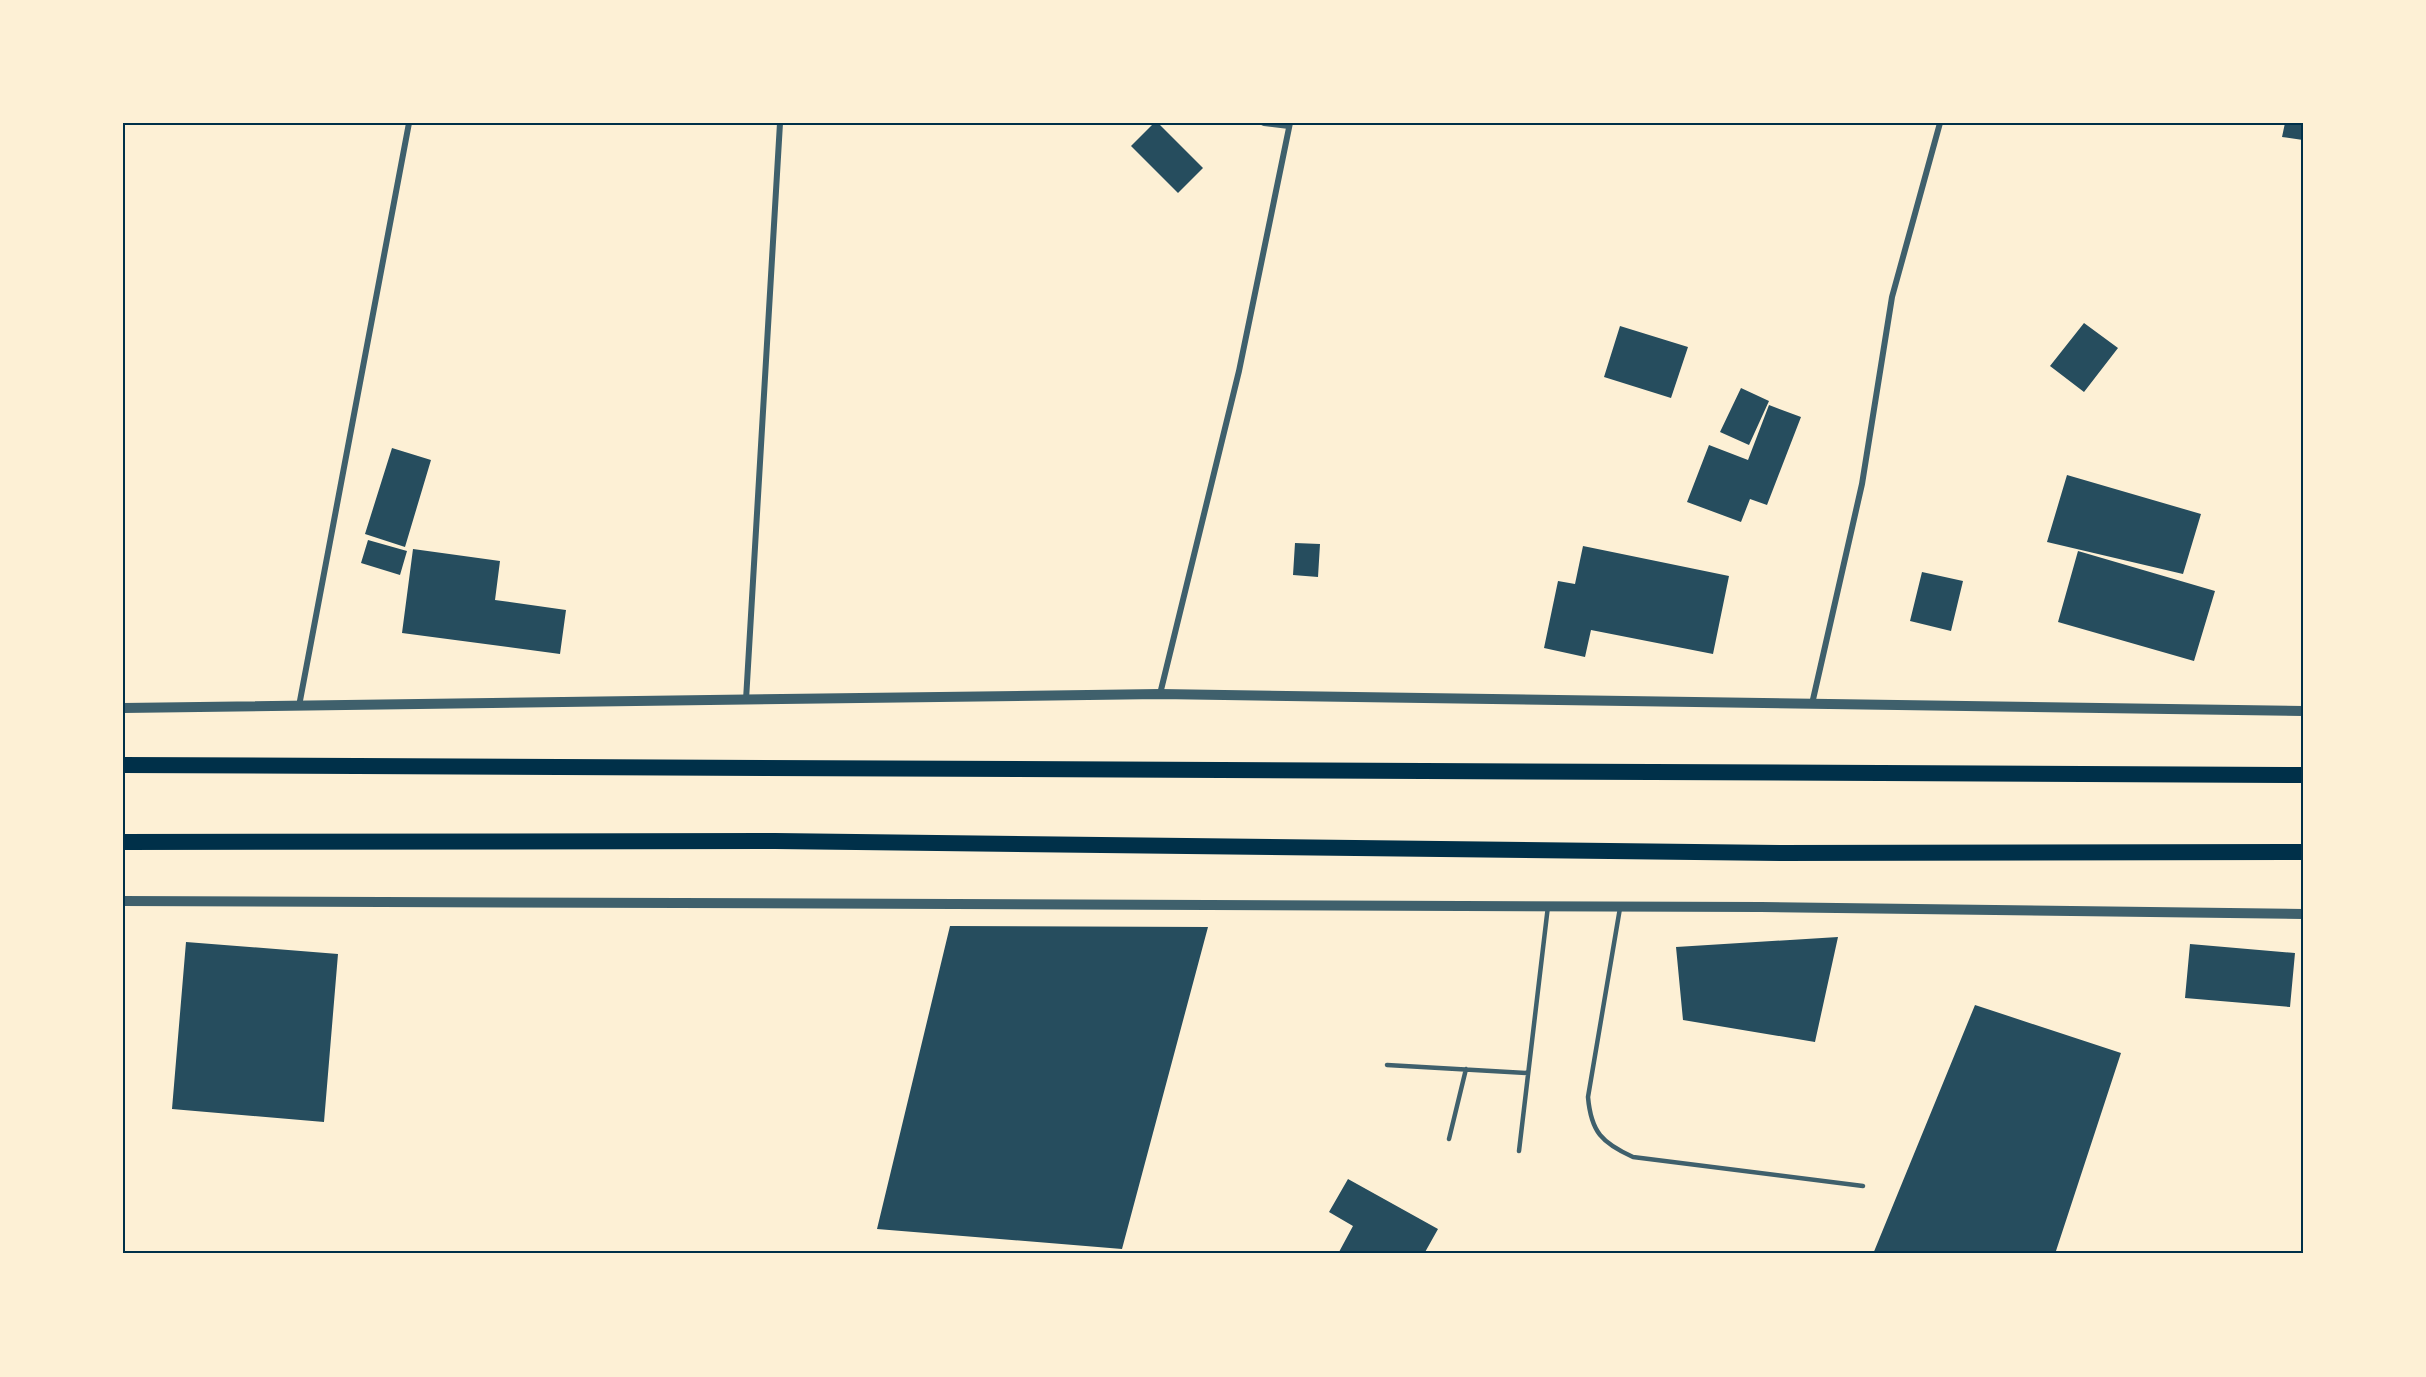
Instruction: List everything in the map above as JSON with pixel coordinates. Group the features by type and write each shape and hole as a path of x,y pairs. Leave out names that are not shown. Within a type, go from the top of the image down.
{"highway":[{"path":"123,765 2303,775"},
{"path":"123,842 775,841 1780,854 2303,852"}],"street":[{"path":"299,707 409,123"},
{"path":"746,700 780,123"},
{"path":"1160,694 1239,371 1290,125 1264,123"},
{"path":"1812,705 1862,484 1892,297 1940,123"},
{"path":"123,708 1160,694 2303,711"},
{"path":"123,901 1620,906 2303,914"}],"lane":[{"path":"1518,1151 1548,906"},
{"path":"1620,906 1588,1097 1590,1116 1597,1133 1612,1147 1633,1157 1863,1186"},
{"path":"1387,1065 1528,1072"},
{"path":"1449,1139 1466,1069"}],"building":[{"path":"1154,123 1158,123 1203,168 1178,193 1131,146"},
{"path":"2285,123 2303,123 2303,140 2282,137"},
{"path":"2084,323 2118,348 2084,392 2050,366"},
{"path":"1620,326 1688,347 1671,398 1604,377"},
{"path":"1741,388 1769,401 1749,445 1720,432"},
{"path":"1769,405 1801,417 1767,505 1750,499 1741,522 1687,502 1709,445 1748,460"},
{"path":"392,448 431,460 405,547 365,534"},
{"path":"2067,475 2201,514 2183,574 2047,542"},
{"path":"368,540 407,551 400,575 361,563"},
{"path":"1295,543 1320,544 1318,577 1293,575"},
{"path":"1583,546 1729,576 1713,654 1591,630 1585,657 1544,648 1558,581 1575,584"},
{"path":"413,549 500,561 495,600 566,610 560,654 402,633"},
{"path":"2078,551 2215,591 2194,661 2058,622"},
{"path":"1922,572 1963,581 1951,631 1910,621"},
{"path":"950,926 1208,927 1122,1249 877,1229"},
{"path":"1838,937 1815,1042 1683,1020 1676,947"},
{"path":"186,942 338,954 324,1122 172,1109"},
{"path":"2190,944 2295,953 2290,1007 2185,998"},
{"path":"1975,1005 2121,1053 2055,1254 1873,1254"},
{"path":"1348,1179 1438,1229 1424,1254 1339,1252 1353,1226 1329,1212"}]}
